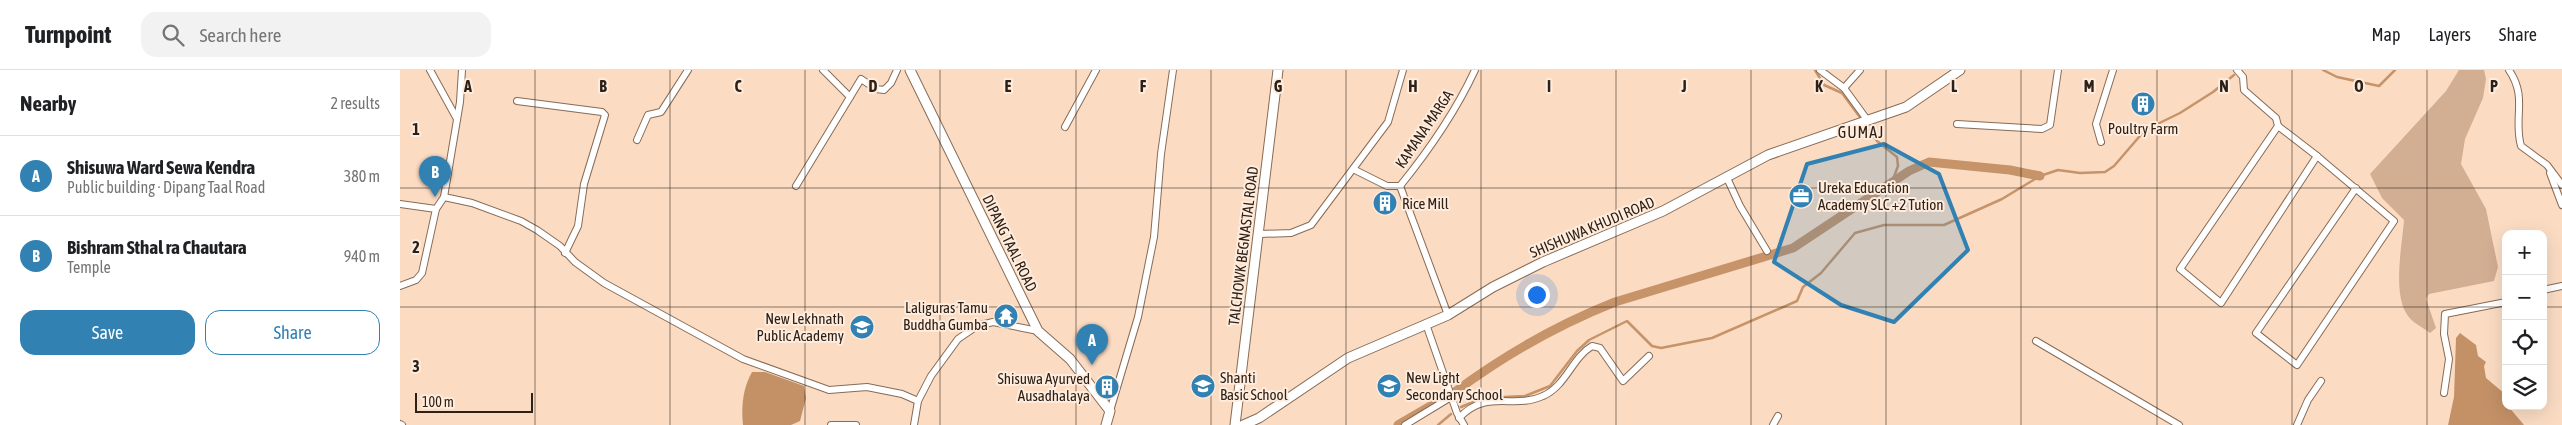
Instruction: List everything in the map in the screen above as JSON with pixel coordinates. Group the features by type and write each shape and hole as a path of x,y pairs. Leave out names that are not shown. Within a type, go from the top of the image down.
{"main road":[{"name":"DIPANG TAAL ROAD","path":"910,70 1038,331 1070,359 1110,411"},
{"name":"TALCHOWK BEGNASTAL ROAD","path":"1235,425 1278,70"},
{"name":"SHISHUWA KHUDI ROAD","path":"1243,425 1259,418 1348,358 1448,314 1493,287 1543,262 1663,211 1768,155 1906,107 1960,70"},
{"path":"1106,425 1110,411"}],"street":[{"path":"430,70 457,119"},
{"path":"400,286 414,282 422,275 436,209 444,197 457,119 462,70"},
{"path":"637,140 648,115 661,112 688,70"},
{"path":"823,70 850,97"},
{"path":"796,186 860,79 876,89 884,90 891,84 897,70"},
{"path":"1065,127 1096,70"},
{"path":"1110,411 1138,316 1154,237 1161,154 1173,70"},
{"path":"1259,234 1291,233 1311,225 1354,170 1388,122 1403,70"},
{"name":"KAMANA MARGA","path":"1448,314 1400,186 1430,149 1458,107 1475,70"},
{"path":"1820,70 1844,88 1868,121"},
{"path":"1844,88 1860,70"},
{"path":"1957,124 2042,129 2050,125 2058,70"},
{"path":"2102,142 2096,124 2113,70"},
{"path":"2237,70 2243,77 2244,90 2276,118 2278,126 2317,156 2356,188 2394,221 2297,365 2256,333 2356,188"},
{"path":"2509,70 2521,96 2518,134 2521,146 2548,165 2562,185"},
{"path":"518,101 602,112 605,115 584,184 578,226 565,253"},
{"path":"2278,126 2180,269 2221,303 2317,156"},
{"path":"2548,165 2562,204"},
{"path":"1354,170 1387,186 1400,186"},
{"path":"1727,178 1740,206 1768,251"},
{"path":"444,197 472,203 521,221 537,230 604,283 744,359 829,390 867,387 902,394 918,401"},
{"path":"400,204 436,209"},
{"path":"2547,289 2562,286"},
{"path":"2444,393 2449,359 2444,334 2445,314 2502,303"},
{"path":"914,425 918,401 932,376 958,339 977,326 993,322 1038,331"},
{"path":"1426,324 1451,397 1459,418 1464,425"},
{"path":"2036,340 2162,413 2179,425"},
{"path":"1459,418 1479,403 1498,400 1517,401 1543,396 1559,384 1579,357 1592,346 1600,348 1623,381 1649,356"},
{"path":"2297,425 2308,400 2321,381"},
{"path":"1405,425 1451,397"},
{"path":"1773,425 1778,416"},
{"path":"832,425 856,425"}],"highlighted area":[{"path":"1884,144 1939,174 1968,250 1894,322 1841,305 1774,262 1807,164"}],"shaded area":[{"path":"2459,70 2484,70 2486,79 2483,98 2465,139 2461,164 2486,209 2498,267 2494,281 2429,294 2426,299 2436,328 2430,333 2410,319 2403,307 2400,296 2399,270 2404,220 2382,198 2370,174 2446,91"},
{"path":"2460,333 2476,345 2478,356 2486,362 2484,366 2486,378 2502,391 2502,410 2511,410 2524,425 2448,425 2454,397 2456,338"},
{"path":"752,372 765,372 804,386 806,398 800,421 791,425 743,425 743,397"}],"waterway":[{"path":"1815,70 1824,85 1842,93 1862,120"},
{"path":"2323,70 2337,77 2379,86 2395,70"},
{"path":"1461,407 1483,398 1525,396 1550,386 1577,351 1589,340 1627,321 1652,346 1661,348 1712,338 1797,301 1803,287 1821,273 1855,233 1884,225 1944,225 2002,199 2040,176 2058,170 2080,173 2105,172 2114,166 2145,130 2180,113 2213,92 2234,75"},
{"path":"1867,128 1877,141 1897,157 1898,166 1892,182"},
{"path":"1456,391 1532,341 1573,320 1615,302 1793,248 1909,171 1929,162 2010,170 2040,176"},
{"path":"1398,425 1434,404"},
{"path":"1438,425 1451,414"}],"place":[{"name":"Poultry Farm","path":"2143,104"},
{"name":"Ureka Education Academy SLC +2 Tution","path":"1801,196"},
{"name":"Bishram Sthal ra Chautara","path":"435,197"},
{"name":"Rice Mill","path":"1385,203"},
{"name":"Laliguras Tamu Buddha Gumba","path":"1006,316"},
{"name":"New Lekhnath Public Academy","path":"862,327"},
{"name":"Shisuwa Ward Sewa Kendra","path":"1092,365"},
{"name":"Shanti Basic School","path":"1203,386"},
{"name":"New Light Secondary School","path":"1389,386"},
{"name":"Shisuwa Ayurved Ausadhalaya","path":"1107,387"}],"district":[{"name":"GUMAJ","path":"1861,132"}]}
